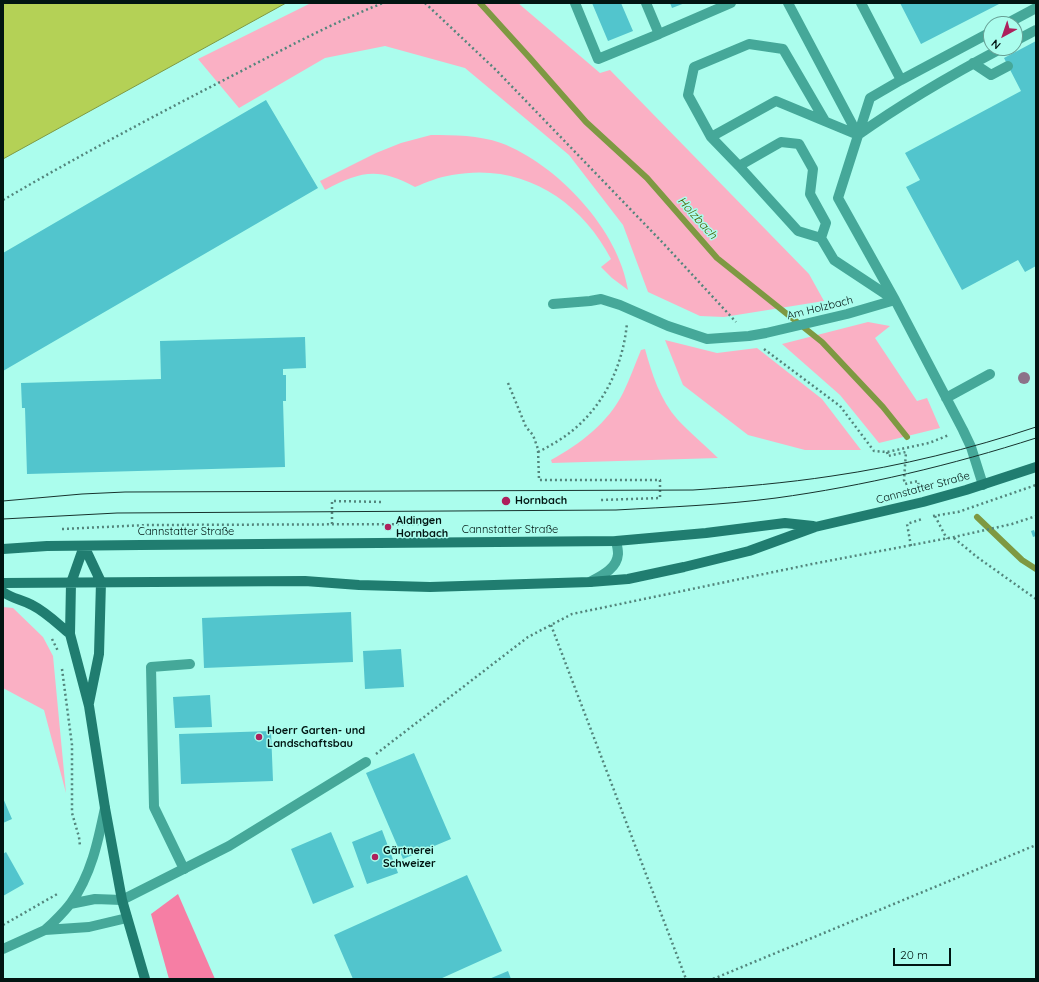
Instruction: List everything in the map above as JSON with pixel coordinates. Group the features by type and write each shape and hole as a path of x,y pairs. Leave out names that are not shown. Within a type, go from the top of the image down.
{"main road":[{"name":"Cannstatter Straße","path":"3,583 305,581 359,585 430,587 590,582 628,579 749,551 815,527 923,502 983,485 1036,467"},
{"name":"Cannstatter Straße","path":"3,549 47,546 616,542 706,533 785,522 815,527"},
{"path":"84,546 101,582 99,654 89,706"},
{"path":"84,546 71,583 70,634 89,706 105,808 122,900 145,979"},
{"path":"3,592 11,598 31,604 70,634"}],"street":[{"path":"575,3 598,59 731,3"},
{"path":"646,3 659,34"},
{"path":"788,3 858,135"},
{"path":"861,3 901,80"},
{"path":"1021,16 1036,8"},
{"path":"1023,37 1036,30"},
{"path":"983,36 870,98 838,198 895,300 963,430 971,447 983,485"},
{"path":"825,121 783,49 749,44 694,67 688,95 711,137 798,231 821,238 834,260 895,300"},
{"path":"858,135 886,114 988,56"},
{"path":"973,64 990,75 1008,66"},
{"path":"711,137 776,101 858,135"},
{"path":"739,166 781,142 799,144 813,169 810,194 826,223 821,238"},
{"name":"Am Holzbach","path":"552,304 601,299 668,326 707,339 766,333 847,314 895,300"},
{"path":"946,398 990,374"},
{"path":"590,582 607,572 616,563 618,554 616,542"},
{"path":"184,869 154,807 151,667 190,664"},
{"path":"70,904 95,899 122,900 229,846 366,762"},
{"path":"45,930 70,904 84,881 97,848 105,808"},
{"path":"3,949 45,930 89,927 127,918"}],"path":[{"path":"3,200 144,121 350,16 383,3"},
{"path":"425,3 496,70 662,242 748,336 840,406 874,451 887,452 928,443 963,430"},
{"path":"538,452 572,431 589,415 605,394 615,375 622,355 629,309"},
{"path":"508,382 526,427 533,436 538,449 539,480 660,480 660,498 602,500"},
{"path":"887,452 888,456 906,452 905,484 918,481 927,517"},
{"path":"911,546 907,524 927,517 958,512 1036,485"},
{"path":"332,524 332,501 384,502"},
{"path":"935,516 947,538"},
{"path":"366,762 528,637 572,614 812,564 954,537 1012,524 1036,516"},
{"path":"47,546 46,530 147,525 432,524"},
{"path":"954,537 977,557 1036,599"},
{"path":"551,625 686,979"},
{"path":"50,635 60,656"},
{"path":"61,663 72,745 72,813 79,837 80,849"},
{"path":"713,979 1036,845"},
{"path":"3,925 63,891"}],"shaded area":[{"path":"3,3 286,3 3,159"},
{"path":"311,3 518,3 600,73 610,70 809,274 824,301 724,317 700,316 648,292 623,225 569,155 465,68 385,46 325,58 239,108 198,59"},
{"path":"431,135 466,136 492,140 522,153 543,166 582,202 599,223 612,245 622,267 628,290 612,278 601,267 611,259 598,238 583,219 565,203 546,190 524,180 502,174 477,172 447,176 415,187 390,176 370,174 360,175 325,190 320,181 376,153 401,143"},
{"path":"868,322 890,326 875,338 917,401 927,398 940,428 879,443 840,395 782,344"},
{"path":"665,340 717,353 757,348 822,399 861,450 805,450 748,435 683,385"},
{"path":"645,349 657,386 666,404 678,420 718,458 552,463 551,460 583,440 610,414 623,393 641,350"},
{"path":"3,607 13,608 43,637 53,656 66,793 44,710 3,688"},
{"path":"178,894 215,979 169,979 151,914"}],"building":[{"path":"592,3 621,3 633,31 608,41"},
{"path":"670,3 685,3 672,8"},
{"path":"900,3 1001,3 921,44"},
{"path":"1036,41 1036,266 1025,272 1018,260 962,290 906,187 920,180 905,153 1021,91 1004,58 1008,56 1023,56 1023,48"},
{"path":"266,100 318,188 3,371 3,253"},
{"path":"305,337 306,368 283,369 283,375 286,375 286,401 283,401 285,467 27,474 25,408 22,408 21,383 161,379 160,341"},
{"path":"1034,530 1036,536 1033,537 1031,531"},
{"path":"351,612 353,662 204,668 202,618"},
{"path":"401,649 404,687 365,689 363,651"},
{"path":"210,695 212,727 175,728 173,697"},
{"path":"271,731 273,781 181,784 179,734"},
{"path":"414,753 451,839 403,859 366,773"},
{"path":"3,798 12,819 3,823"},
{"name":"Gärtnerei Schweizer","path":"382,830 398,873 367,884 352,842"},
{"path":"331,832 354,887 313,904 291,849"},
{"path":"6,852 24,884 3,896 3,854"},
{"path":"467,875 502,951 440,979 353,979 334,935"},
{"path":"508,971 511,979 489,979"}],"waterway":[{"name":"Holzbach","path":"480,3 586,122 647,178 717,258 822,342 883,407 907,437"},
{"name":"Holzbach","path":"977,517 1022,560 1036,569"}],"tram line":[{"path":"3,501 125,492 710,489 797,481 858,472 961,450 1036,427"},
{"path":"3,519 117,513 616,510 716,504 776,498 875,481 940,466 1036,438"}],"place":[{"name":"Hornbach","path":"506,501"},
{"name":"Aldingen Hornbach","path":"388,527"},
{"name":"Hoerr Garten- und Landschaftsbau","path":"259,737"},
{"name":"Gärtnerei Schweizer","path":"375,857"}]}
